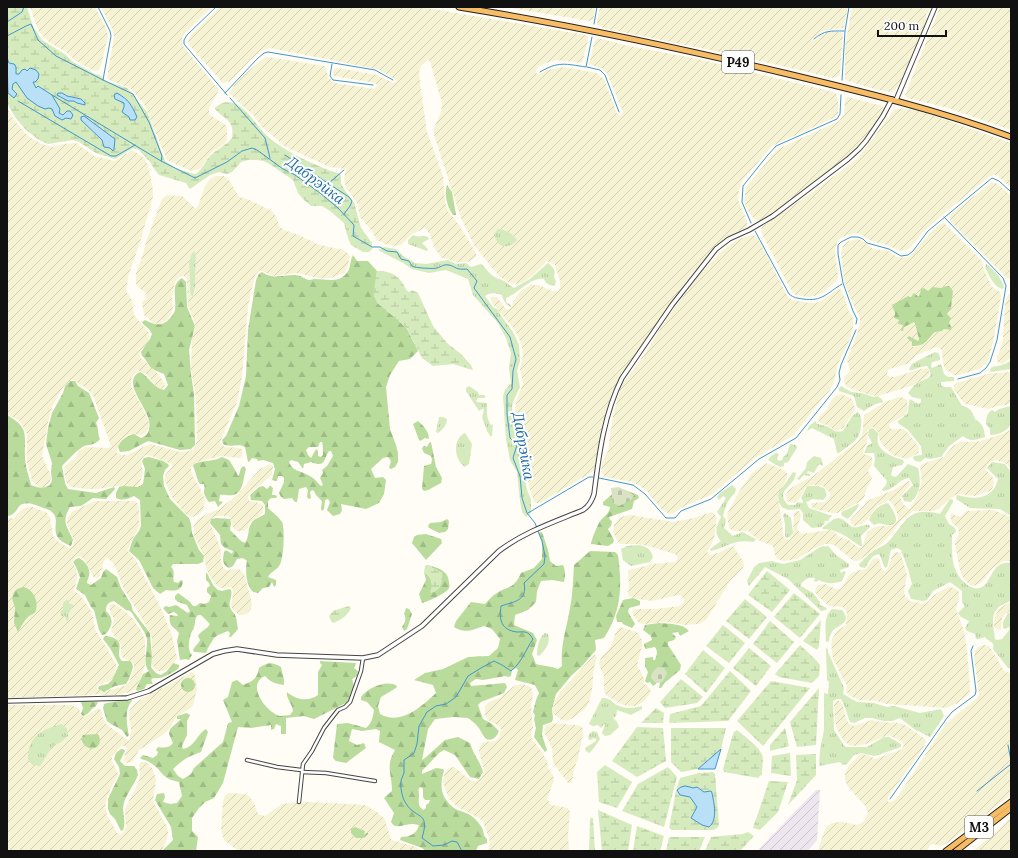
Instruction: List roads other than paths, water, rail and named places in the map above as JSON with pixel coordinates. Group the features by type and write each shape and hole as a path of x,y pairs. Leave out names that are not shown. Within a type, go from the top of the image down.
{"highway":[{"name":"Р49","path":"459,7 650,42 894,100 969,122 1011,137"},
{"name":"М3","path":"946,851 1011,802"},
{"name":"М3","path":"956,851 1011,808"}],"street":[{"path":"7,702 133,697 149,691 213,654 224,651 237,650 277,655 363,658 378,655 422,626 509,543 583,510 592,501 594,494 600,445 615,391 622,378 672,305 694,275 716,250 729,239 749,230 773,216 859,149 894,100 935,7"},
{"path":"299,802 301,790 301,771 305,760 312,751 324,728 338,710 345,707 350,702 361,671 363,658"},
{"path":"247,760 276,767 375,781"}],"water":[{"path":"7,58 9,63 14,64 16,67 16,74 19,74 25,69 27,71 30,68 36,70 39,74 38,79 33,82 36,88 38,86 52,95 60,109 59,113 63,115 67,111 70,111 73,115 71,119 66,118 62,120 55,116 52,109 45,109 38,106 27,98 16,82 13,84 12,89 17,94 14,98 8,93"},
{"path":"58,93 81,99 85,105 74,101 68,101 57,95"},
{"path":"117,93 127,100 131,106 137,117 135,120 130,120 129,117 122,112 124,103 115,99 114,95"},
{"path":"84,116 115,139 113,151 110,148 104,147 102,140 81,120 81,117"},
{"path":"721,749 715,769 698,769"},
{"path":"685,786 693,788 697,787 704,792 711,791 714,806 714,820 709,827 702,825 691,818 697,807 690,797 680,795 677,790"}],"waterway":[{"name":"Дабрэйка","path":"7,22 22,12 24,7"},
{"path":"98,7 111,36 103,80"},
{"path":"216,7 187,35 184,40 184,44 227,95"},
{"path":"594,24 597,7"},
{"path":"842,80 845,31 849,7"},
{"name":"Дабрэйка","path":"7,36 31,24 38,40 56,56 133,94 149,122 162,156 161,161 195,178 227,162 242,151 252,148 283,169 295,175 320,193 338,208 354,225 353,236 372,247 380,247 387,251 397,252 401,259 409,261 414,267 438,268 447,265 458,269 467,269 477,281 474,288 510,337 516,359 513,371 512,389 507,395 507,414 510,438 517,445 513,458 520,476 522,498 527,513 535,523 542,541 545,556 544,564 524,583 525,589 522,597 515,602 501,606 500,616 504,627 512,631 526,632 533,639 521,660 511,671 494,661 468,676 456,697 446,704 436,706 427,712 419,726 417,744 414,753 404,760 404,773 401,780 404,800 412,811 423,819 424,829 422,838 433,846 444,845 452,841 457,842 462,851"},
{"path":"814,39 821,34 828,32 844,31"},
{"path":"540,72 552,66 562,64 586,67 592,37"},
{"path":"225,93 258,58 264,53 268,52 375,70 393,80"},
{"path":"332,64 330,76 333,80 373,85"},
{"path":"587,67 600,70 605,75 619,112"},
{"path":"52,95 161,161"},
{"path":"751,223 742,202 743,186 776,146 837,119 840,114 841,95"},
{"path":"230,98 265,138 270,158"},
{"path":"18,101 111,156 116,156 135,145"},
{"path":"285,155 349,197 352,201 344,214"},
{"path":"329,183 344,170"},
{"path":"856,324 857,319 843,283 838,254 838,245 841,242 851,237 858,237 867,243 889,249 901,256 908,255 913,251 928,231 992,178 999,181 1011,192"},
{"path":"944,217 1003,278 1006,286 997,340 990,362 980,373 958,379"},
{"path":"755,231 789,294 794,297 810,300 820,298 842,284"},
{"path":"599,478 633,485 645,494 666,518 675,518 681,511 711,499 759,459 796,438 837,387 840,380 839,373 841,365 856,330"},
{"path":"528,513 589,477 593,477"},
{"path":"890,799 947,718 952,712 975,695 976,691 971,651 973,646"},
{"path":"1008,745 1011,761"},
{"path":"977,791 1011,764"}]}
